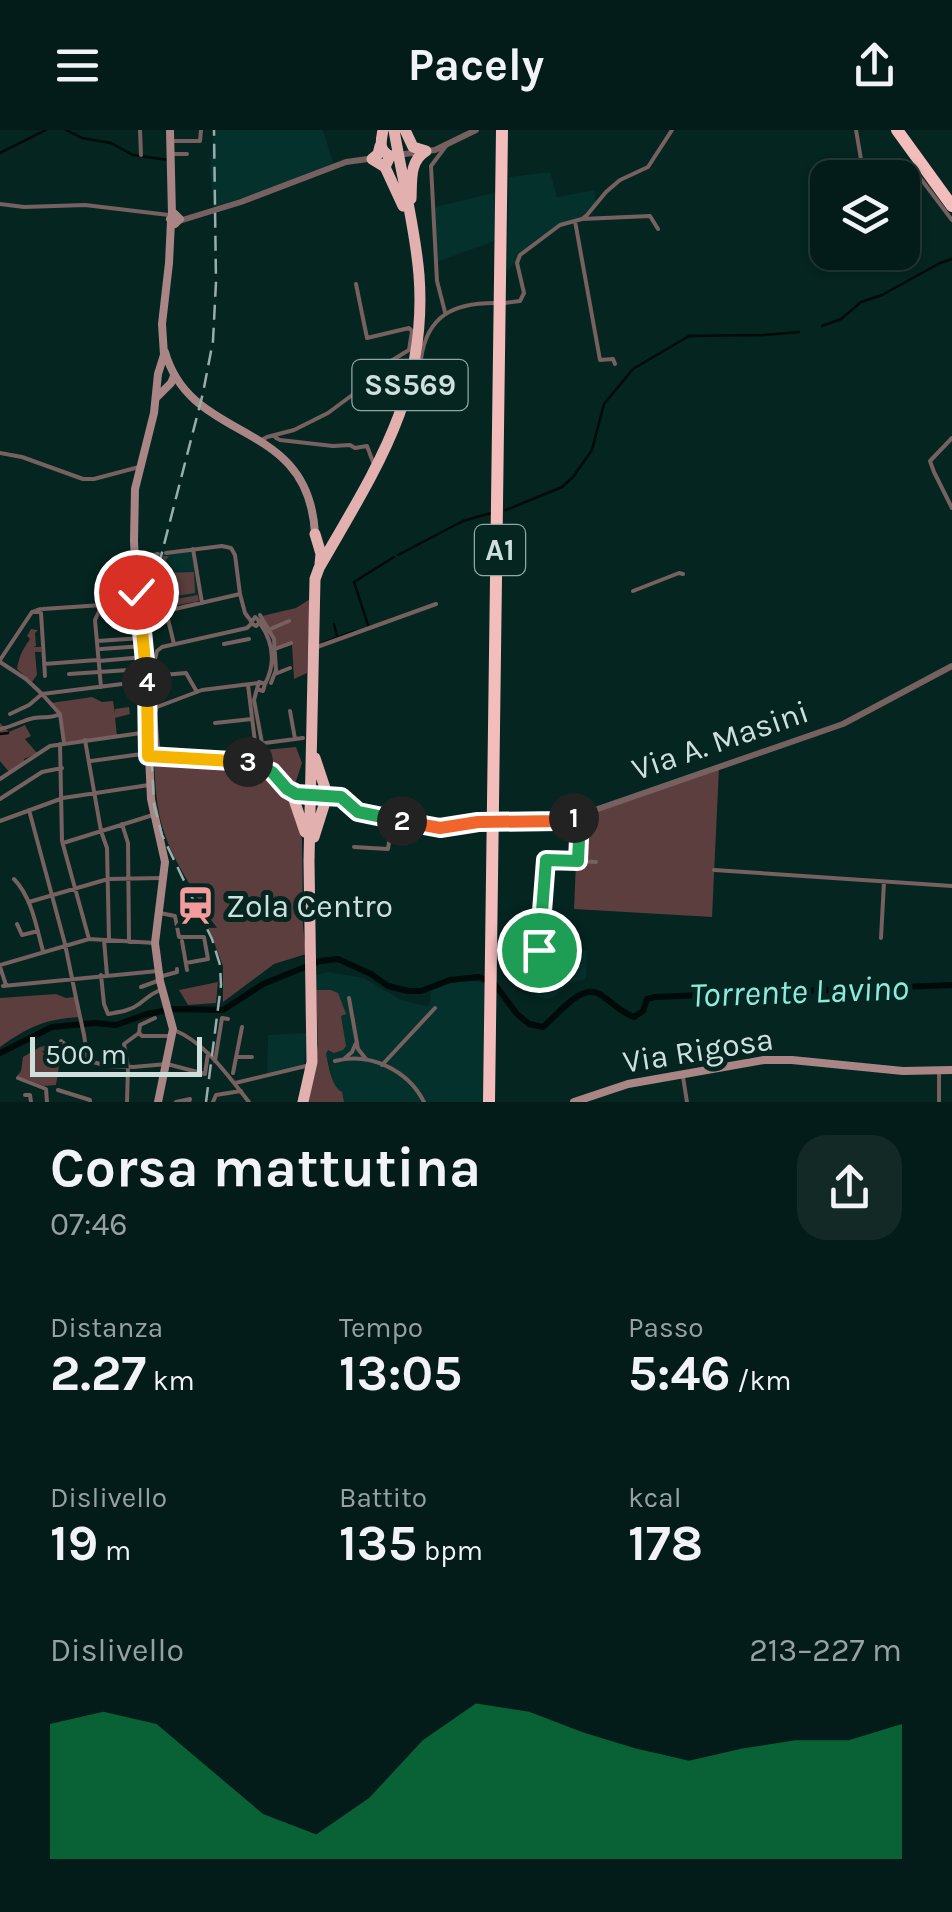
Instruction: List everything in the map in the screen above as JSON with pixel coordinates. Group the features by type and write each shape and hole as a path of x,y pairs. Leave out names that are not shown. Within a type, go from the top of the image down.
{"highway":[{"path":"372,159 378,154 383,130"},
{"name":"SS569","path":"319,568 386,452 412,374 418,341 418,262 394,130"},
{"name":"SS569","path":"406,130 411,154 410,218"},
{"name":"A1","path":"491,1102 503,130"},
{"path":"900,130 952,197"},
{"path":"900,130 952,206"},
{"name":"SS569","path":"380,146 410,218"},
{"path":"411,154 426,151"},
{"path":"372,159 387,162"},
{"path":"316,534 324,544 338,536"},
{"name":"SS569","path":"307,738 314,590 321,554 316,534"},
{"path":"307,738 314,834 309,861"},
{"path":"302,1102 312,1039 309,861 304,826 310,795 307,738"}],"main road":[{"path":"158,1102 172,1033 155,944 165,859 153,815 146,669 140,614 132,593 136,580 135,490 162,386 162,320 174,217 170,130"},
{"path":"164,348 174,376 190,397"},
{"path":"162,386 172,384 174,376"},
{"path":"162,386 177,389 284,458 300,477 311,500 316,534"},
{"name":"Via Rigosa","path":"574,1102 628,1084 764,1060 903,1071 952,1070"}],"street":[{"path":"140,130 141,156"},
{"path":"170,140 201,140 201,130"},
{"path":"426,151 446,146 476,130"},
{"path":"579,220 615,184 648,168 672,130"},
{"path":"856,130 863,171 914,170 952,220"},
{"path":"445,312 437,282 431,166 446,146"},
{"path":"171,154 187,154"},
{"path":"387,162 411,154"},
{"path":"0,204 84,205 174,217 241,202 346,162 372,159"},
{"path":"421,360 426,337 445,312 477,303 520,301 524,294 517,263 520,255 552,230 579,220 650,216 658,228"},
{"path":"579,220 600,360 613,359 615,364"},
{"path":"260,441 328,413 358,390 371,373 409,350 409,328 367,338 356,284"},
{"path":"276,434 280,440 367,446 374,463"},
{"path":"952,438 930,460 952,508"},
{"path":"0,453 83,479 139,468"},
{"path":"166,553 232,548 240,594 269,636 272,668 254,700 263,743 260,760"},
{"path":"193,549 202,603"},
{"path":"89,939 63,844 60,714 42,694 0,661 32,612 117,604 144,590 140,564 145,557 158,554"},
{"path":"633,590 683,574"},
{"path":"174,644 166,611 240,594"},
{"path":"317,647 436,604"},
{"path":"101,687 95,617 102,605"},
{"path":"41,611 45,676"},
{"path":"257,622 274,639 275,674"},
{"path":"196,692 186,672 163,674 155,666 157,651 257,622 290,622"},
{"path":"224,644 249,639"},
{"path":"96,642 143,642"},
{"path":"101,649 143,642"},
{"path":"275,650 291,644"},
{"path":"44,664 144,657"},
{"name":"Via A. Masini","path":"260,760 310,795 341,797 358,812 392,820 440,828 486,822 560,821 843,724 952,666"},
{"path":"183,757 158,748 155,710 159,705 196,692 259,685 290,668"},
{"path":"69,674 146,669"},
{"path":"10,714 42,694 146,681"},
{"path":"259,685 252,719 260,760"},
{"path":"290,711 295,739"},
{"path":"0,730 32,718 60,714"},
{"path":"215,723 252,719"},
{"path":"0,779 44,748 148,732"},
{"path":"263,743 307,738"},
{"path":"87,741 107,848 104,1004 108,1014 127,1011 142,1002 177,970"},
{"path":"91,761 148,755 260,760"},
{"path":"0,799 42,772 62,768"},
{"path":"0,821 63,798 150,785"},
{"path":"29,810 64,944 88,1061"},
{"path":"63,844 153,815"},
{"path":"578,861 580,816"},
{"path":"354,847 388,849 392,820"},
{"path":"122,824 128,844 129,942"},
{"path":"538,980 546,860 596,862"},
{"path":"714,870 952,886"},
{"path":"14,878 29,902 43,951"},
{"path":"29,902 108,879 164,878"},
{"path":"881,938 884,882"},
{"path":"159,913 176,916 186,967 209,958 202,936 182,938"},
{"path":"18,924 22,935 38,931"},
{"path":"0,993 4,986 0,966 64,944 89,939 155,944"},
{"path":"4,986 104,975 160,983"},
{"path":"0,976 4,986"},
{"path":"142,986 160,983"},
{"path":"349,998 360,1053 410,1081 424,1102"},
{"path":"382,1065 436,1008"},
{"path":"140,1033 140,1025 155,1018"},
{"path":"61,1040 88,1061 107,1066 167,1064 205,1074 222,1018 228,1019"},
{"path":"231,1074 242,1027"},
{"path":"140,1033 142,1036 180,1032 231,1074 249,1102"},
{"path":"127,1102 124,1044 140,1033"},
{"path":"344,1059 356,1043"},
{"path":"236,1057 252,1057"},
{"path":"335,1061 366,1058"},
{"path":"234,1083 306,1066"},
{"path":"939,1070 939,1102"},
{"path":"682,1074 686,1102"},
{"path":"18,1078 46,1088 47,1102"},
{"path":"58,1090 90,1102"},
{"path":"213,1102 216,1095 241,1091"},
{"path":"25,1095 30,1095 31,1102"},
{"path":"176,1102 190,1099 189,1102"}],"shaded area":[{"path":"214,130 323,130 334,166 214,211 210,167"},
{"path":"550,172 557,197 595,190 596,206 586,218 558,226 507,272 509,177"},
{"path":"498,192 497,240 437,262 435,207"},
{"path":"195,547 202,595 151,603 152,593 135,593 133,554"},
{"path":"163,556 169,556 162,565 163,573 194,572 195,593 176,596 174,582 169,580 163,599 198,595 199,601 168,607 166,601 151,603"},
{"path":"310,599 307,673 294,679 292,645 276,650 262,616 296,608"},
{"path":"31,629 38,630 33,647 41,647 41,652 35,652 37,675 32,682 17,669"},
{"path":"92,697 102,702 113,701 115,714 115,709 129,707 130,714 115,718 117,736 64,742 61,718 51,703"},
{"path":"0,723 9,732 25,725 31,736 25,739 37,753 9,772 0,761"},
{"path":"296,747 302,763 294,787 302,840 306,954 274,964 223,1002 223,966 205,912 173,855 162,826 154,757 248,764 269,772 264,750"},
{"path":"719,768 712,917 574,909 578,815"},
{"path":"540,948 587,951 586,979 570,983 548,999 535,996"},
{"path":"328,972 364,978 401,1000 428,1006 430,990 443,985 466,980 487,986 486,1102 344,1102 333,1083 326,1054 331,1050 331,990 316,990 316,975"},
{"path":"218,982 216,1003 188,1005 179,990"},
{"path":"316,990 338,993 346,1014 341,1016 346,1046 326,1054 344,1102 309,1102 318,1044"},
{"path":"56,994 75,997 80,1017 37,1025 0,1047 0,998"},
{"path":"307,1033 304,1067 267,1077 268,1035"},
{"path":"57,1043 63,1049 53,1061 59,1066 56,1085 44,1086 17,1076 23,1057"}],"waterway":[{"path":"0,153 46,130"},
{"path":"66,130 82,138 111,143 133,155 168,160"},
{"path":"822,326 841,319 861,302 952,259"},
{"path":"506,510 562,487 573,477 592,450 604,404 633,369 689,336 799,332"},
{"path":"398,555 463,521 491,513"},
{"path":"368,625 354,582 394,557"},
{"path":"334,624 337,636"},
{"path":"323,643 355,631"},
{"path":"0,734 8,733"},
{"name":"Torrente Lavino","path":"0,1053 52,1027 116,1025 173,1009 223,1010 263,984 320,961 338,959 388,986 408,991 479,977 493,982 529,1024 543,1027 570,1001 586,992 601,995 634,1017 643,1011 647,999 655,997 952,985"}],"railway":[{"path":"206,1102 221,985 220,965 212,939 162,835 154,805 146,646 149,603 213,341 214,130"}],"place":[{"name":"Zola Centro","path":"196,906"}],"route":[{"path":"136,592 133,597 141,621 147,684 148,756 250,762 272,772 287,789 301,796 341,797 358,812 425,826 560,821 580,816 578,861 546,860 539,950"}]}
